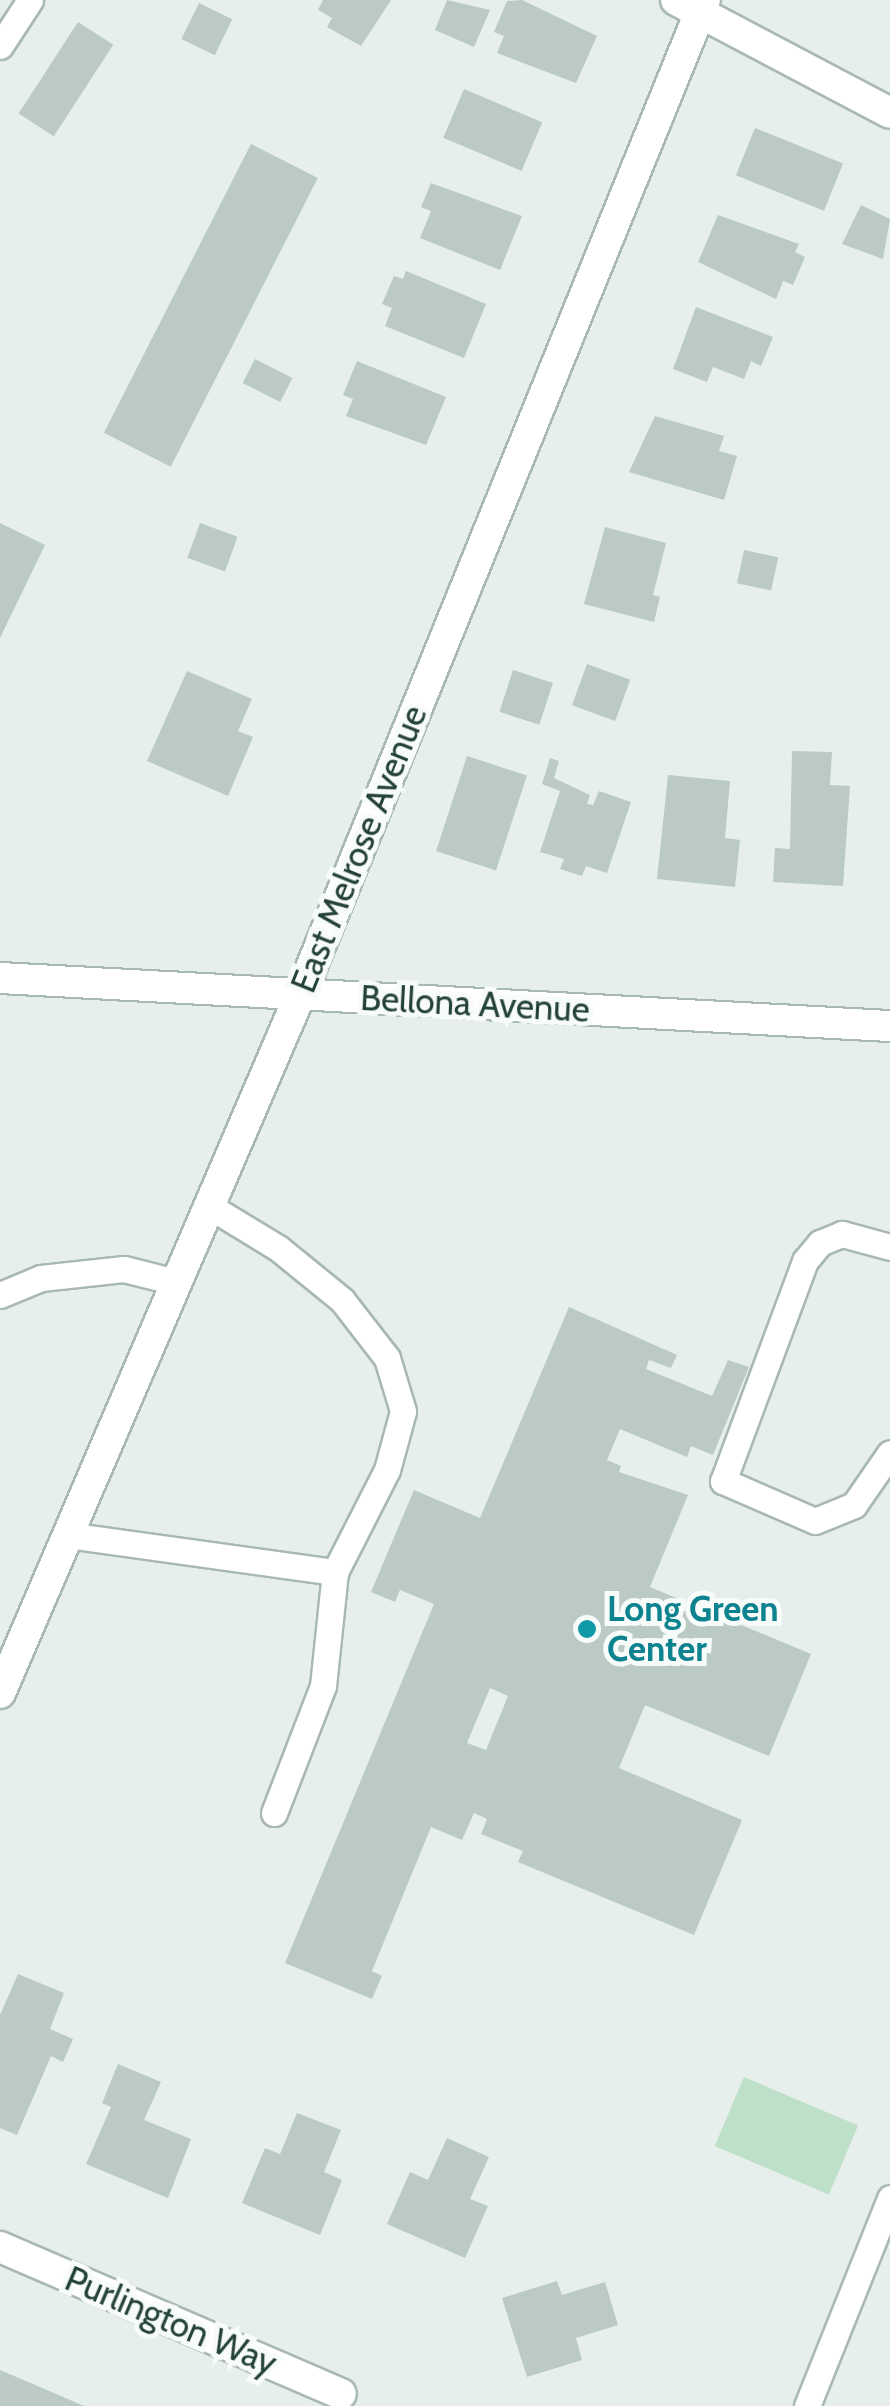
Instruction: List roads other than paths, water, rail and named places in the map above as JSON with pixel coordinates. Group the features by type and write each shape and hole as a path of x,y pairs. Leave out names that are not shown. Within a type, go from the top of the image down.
{"street":[{"path":"694,4 890,112"},
{"name":"East Melrose Avenue","path":"0,1693 300,994 694,4"},
{"name":"Bellona Avenue","path":"0,978 890,1026"},
{"name":"Purlington Way","path":"0,2247 342,2394"}],"lane":[{"path":"0,46 30,0"},
{"path":"209,1206 278,1248 342,1300 386,1358 403,1410 387,1470 335,1572 323,1686 274,1812"},
{"path":"890,1247 842,1234 820,1243 805,1260 723,1481 816,1520 854,1505 890,1453"},
{"path":"0,1295 42,1278 124,1269 176,1282"},
{"path":"68,1535 335,1572"},
{"path":"808,2406 890,2198"}],"place":[{"name":"Long Green Center","path":"587,1629"}]}
